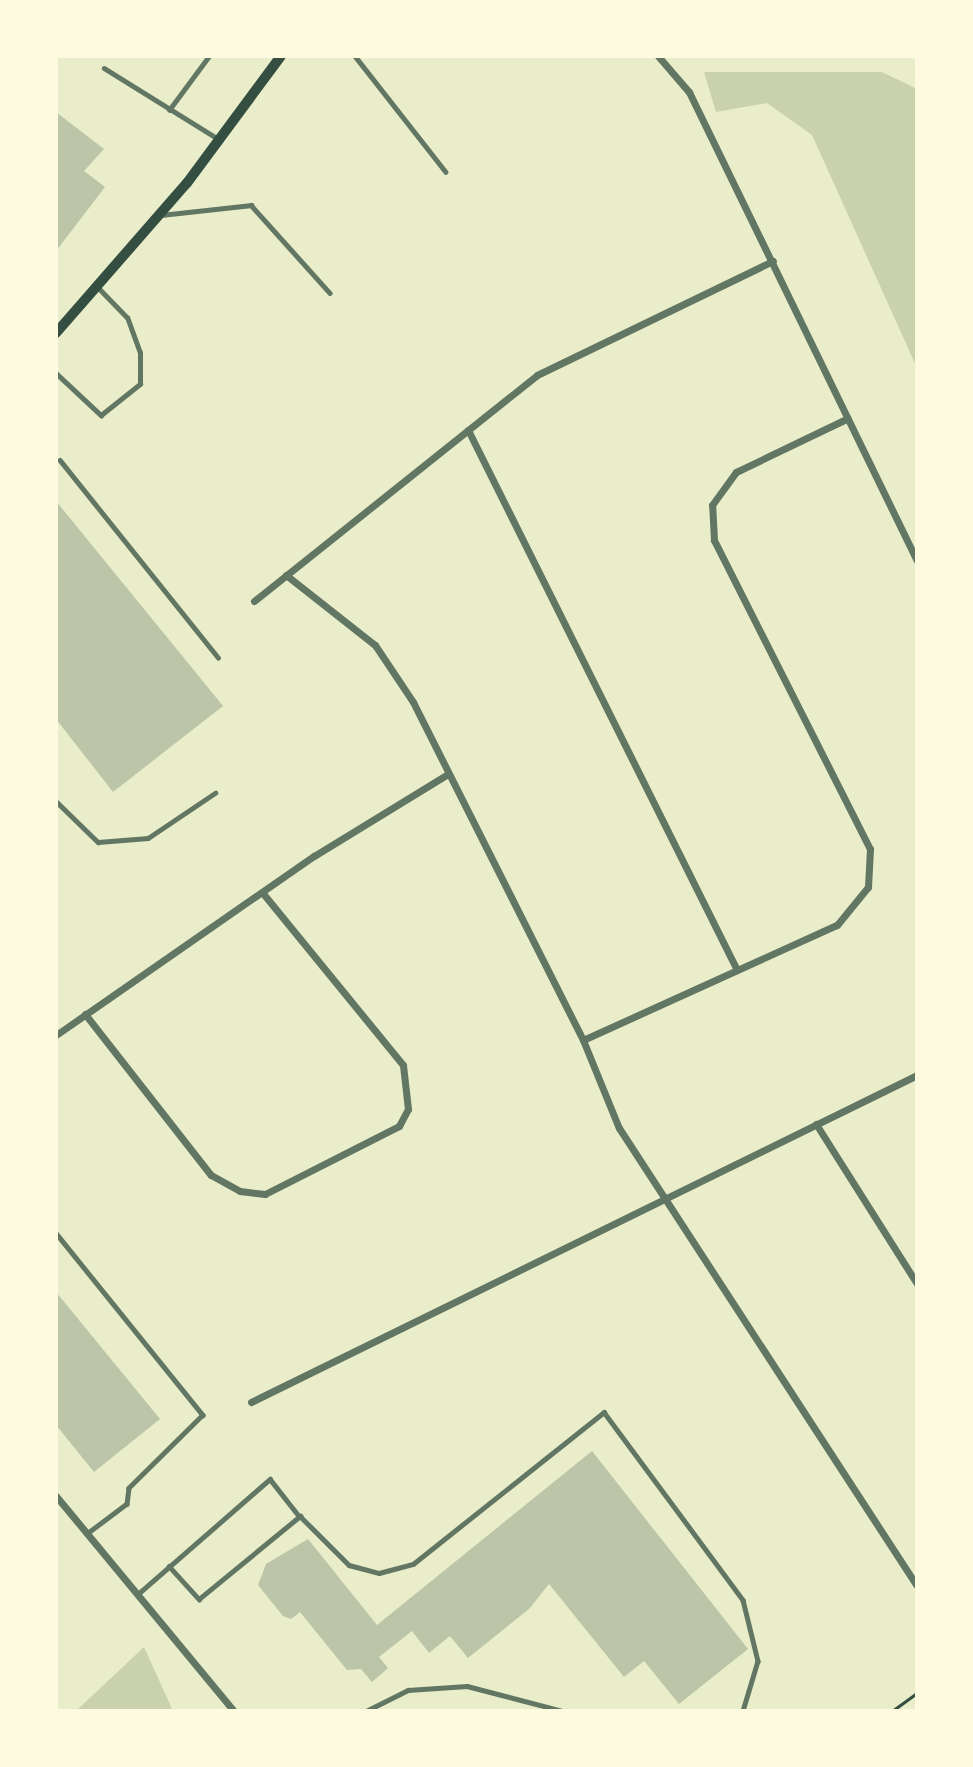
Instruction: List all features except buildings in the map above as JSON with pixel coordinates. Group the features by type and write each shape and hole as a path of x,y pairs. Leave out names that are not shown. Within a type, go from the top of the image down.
{"main road":[{"path":"56,332 160,215 221,140 281,56"}],"street":[{"path":"658,56 689,92 917,561"},
{"path":"254,601 537,374 773,261"},
{"path":"583,1040 837,925 868,887 870,849 714,540 712,505 736,472 848,418"},
{"path":"468,430 737,970"},
{"path":"286,575 375,645 414,702 583,1040 620,1128 662,1200 917,1586"},
{"path":"56,1035 262,891 448,774"},
{"path":"85,1014 211,1175 254,1195 399,1126 408,1109 403,1065 262,891"},
{"path":"251,1402 917,1074"},
{"path":"816,1124 917,1284"},
{"path":"56,1496 233,1711"}],"lane":[{"path":"169,110 209,56"},
{"path":"355,56 446,172"},
{"path":"104,68 221,140"},
{"path":"160,215 251,205 330,293"},
{"path":"56,373 101,415 140,384 140,353 127,318 96,286"},
{"path":"57,460 218,657"},
{"path":"56,802 98,842 148,838 215,793"},
{"path":"56,1233 203,1415 129,1488 127,1504 87,1534"},
{"path":"137,1595 270,1479 300,1516 349,1565 379,1573 413,1564 604,1412 743,1600 758,1661 743,1711"},
{"path":"169,1566 199,1599 300,1516"},
{"path":"366,1711 408,1690 467,1686 563,1711"}],"path":[{"path":"892,1711 917,1693"}],"green space":[{"path":"704,72 882,72 917,89 917,368 812,135 767,103 716,112"},
{"path":"144,1647 173,1711 76,1711"}]}
